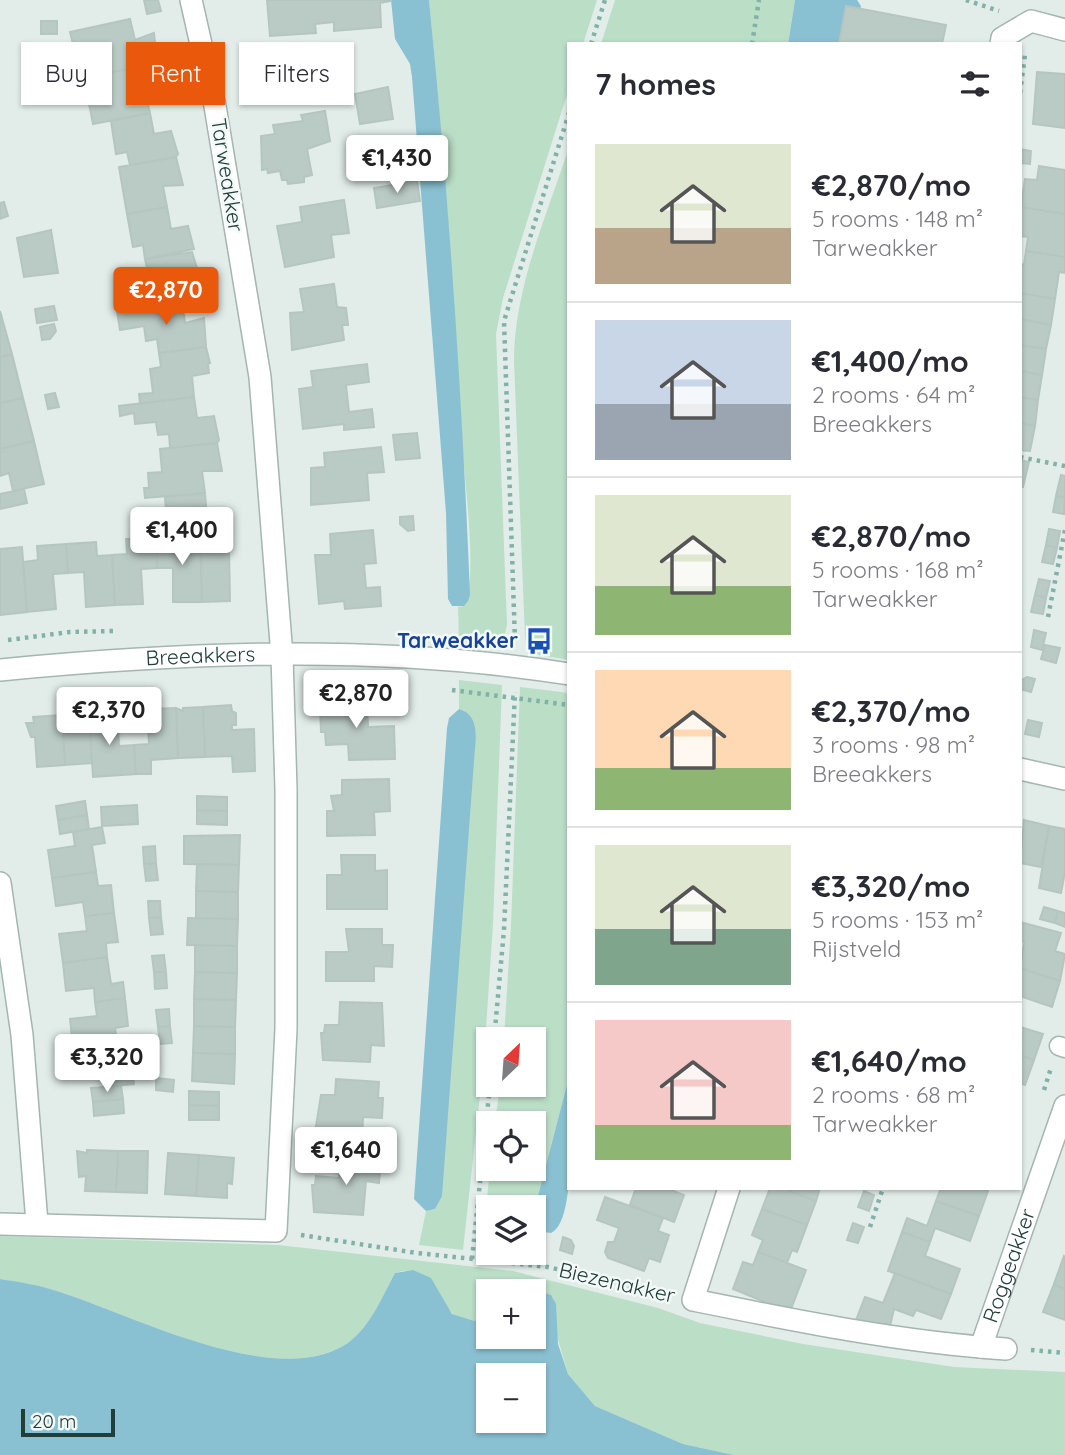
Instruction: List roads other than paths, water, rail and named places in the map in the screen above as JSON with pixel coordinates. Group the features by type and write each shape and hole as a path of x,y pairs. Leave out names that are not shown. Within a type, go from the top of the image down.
{"street":[{"name":"Tarweakker","path":"37,1223 276,1231 286,1015 286,789 282,656 260,377 215,106 191,0"},
{"path":"1001,42 1002,38 1031,21 1065,30"},
{"name":"Breeakkers","path":"0,670 118,659 282,656 417,657 567,674"},
{"path":"1022,769 1065,779"},
{"path":"0,883 22,1035 37,1223 0,1224"},
{"name":"Roggeakker","path":"981,1347 1065,1106"},
{"name":"Biezenakker","path":"728,1190 693,1300 849,1332 1006,1349"}],"water":[{"path":"391,0 429,0 459,371 470,595 464,606 452,606 448,599 446,513 412,77 410,64 395,39"},
{"path":"795,0 857,0 861,6 852,42 788,42"},
{"path":"459,709 471,717 476,730 475,746 442,1196 435,1209 426,1211 414,1199 447,728 449,718"},
{"path":"567,1085 568,1190 560,1224 551,1233 546,1232 546,1195 538,1195 542,1181 546,1181 546,1165"},
{"path":"413,1270 431,1278 452,1314 476,1320 476,1349 546,1349 546,1293 551,1295 556,1304 558,1344 568,1374 595,1406 683,1444 734,1455 0,1455 0,1279 57,1291 200,1343 240,1353 278,1358 313,1357 343,1346 360,1332 374,1313 395,1273"}],"place":[{"name":"Tarweakker","path":"539,641"}]}
